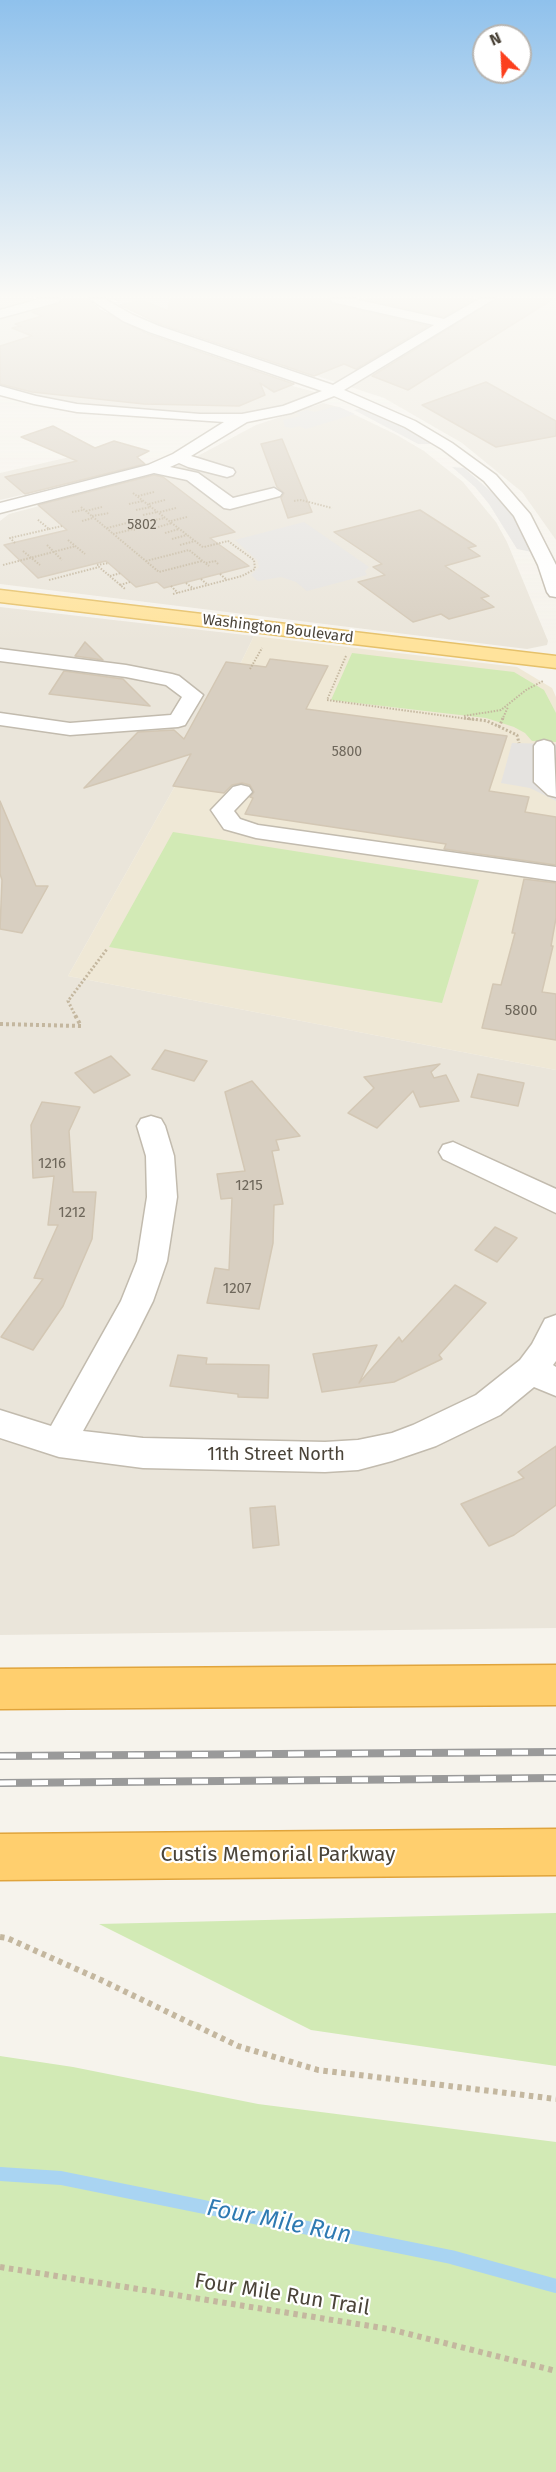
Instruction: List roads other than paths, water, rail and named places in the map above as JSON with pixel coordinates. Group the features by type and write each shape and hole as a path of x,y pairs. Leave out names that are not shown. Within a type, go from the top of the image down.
{"highway":[{"path":"0,1689 556,1685"},
{"name":"Custis Memorial Parkway","path":"0,1857 556,1852"}],"main road":[{"name":"Washington Boulevard","path":"0,596 554,669"}],"street":[{"path":"155,414 200,418 242,418 261,414"},
{"path":"309,414 315,417"},
{"path":"388,414 410,424 447,446 490,478 522,514 552,565 556,592"},
{"path":"0,508 154,468 179,457 242,418"},
{"path":"179,457 194,464 227,472"},
{"path":"154,468 192,476 230,504 274,493"},
{"path":"0,655 126,671 172,680 193,695 178,721 70,729 0,719"},
{"path":"544,746 545,782 556,790"},
{"path":"241,792 222,810 232,824 255,831 556,874"},
{"path":"58,1443 119,1337 153,1261 162,1197 160,1156 151,1126"},
{"path":"453,1152 556,1202"},
{"name":"11th Street North","path":"0,1424 18,1432 58,1443 161,1454 353,1455 400,1445 460,1420 504,1394 544,1376 544,1353 556,1328"}],"waterway":[{"name":"Four Mile Run","path":"0,2174 61,2178 451,2257 556,2286"}],"railway":[{"path":"0,1756 556,1752"},
{"path":"0,1783 556,1778"}]}
